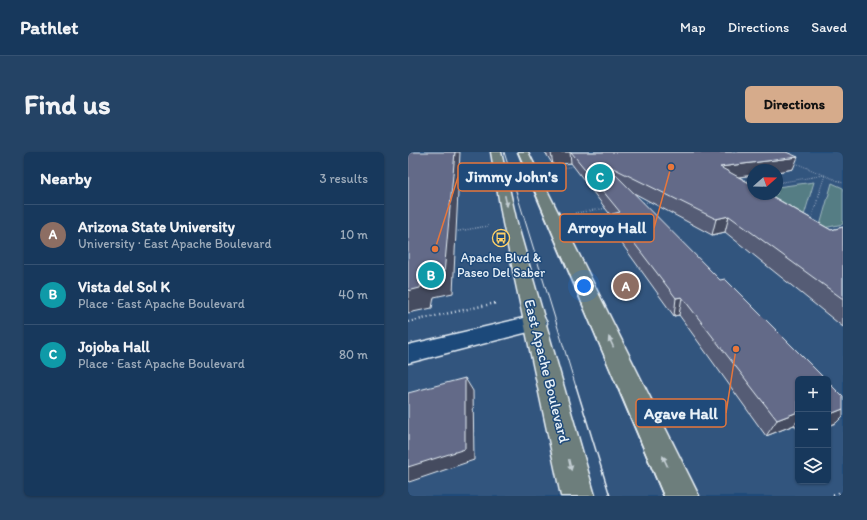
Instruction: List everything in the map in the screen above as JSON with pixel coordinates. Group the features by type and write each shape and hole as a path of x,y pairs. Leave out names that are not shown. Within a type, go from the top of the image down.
{"main road":[{"path":"523,152 682,496"},
{"name":"East Apache Boulevard","path":"497,160 510,223 578,496"}],"lane":[{"path":"408,354 536,323"}],"path":[{"path":"454,172 497,160"},
{"path":"790,161 843,183"},
{"path":"547,169 576,166"},
{"path":"783,182 825,175"},
{"path":"809,224 825,175"},
{"path":"635,204 658,200"},
{"path":"572,213 611,207"},
{"path":"447,233 492,226"},
{"path":"408,322 496,303"},
{"path":"833,496 843,492"}],"shaded area":[{"path":"408,152 843,152 843,496 408,496"}],"green space":[{"path":"814,182 803,219 770,200 783,200 783,186"},
{"path":"832,183 843,188 843,224 819,229"}],"building":[{"path":"408,152 455,152 444,274 423,278 420,288 408,291"},
{"path":"571,152 786,152 798,157 720,167 747,182 747,200 778,200 831,230 843,227 843,299 729,216 716,219 605,164 720,280 725,279 822,376 795,376 795,413 777,420 682,297 676,298 612,214 620,212"},
{"path":"465,378 465,449 408,467 408,393"},
{"path":"831,385 843,397 843,409 831,414"}],"tram line":[{"path":"504,152 576,387"},
{"path":"518,152 617,387"},
{"path":"576,386 610,496"},
{"path":"617,386 663,496"}],"place":[{"name":"Arroyo Hall","path":"671,167"},
{"name":"Jojoba Hall","path":"600,177"},
{"name":"Apache Blvd & Paseo Del Saber","path":"501,238"},
{"name":"Jimmy John's","path":"435,249"},
{"name":"Vista del Sol K","path":"431,275"},
{"name":"Arizona State University","path":"626,286"},
{"name":"Agave Hall","path":"736,349"}]}
